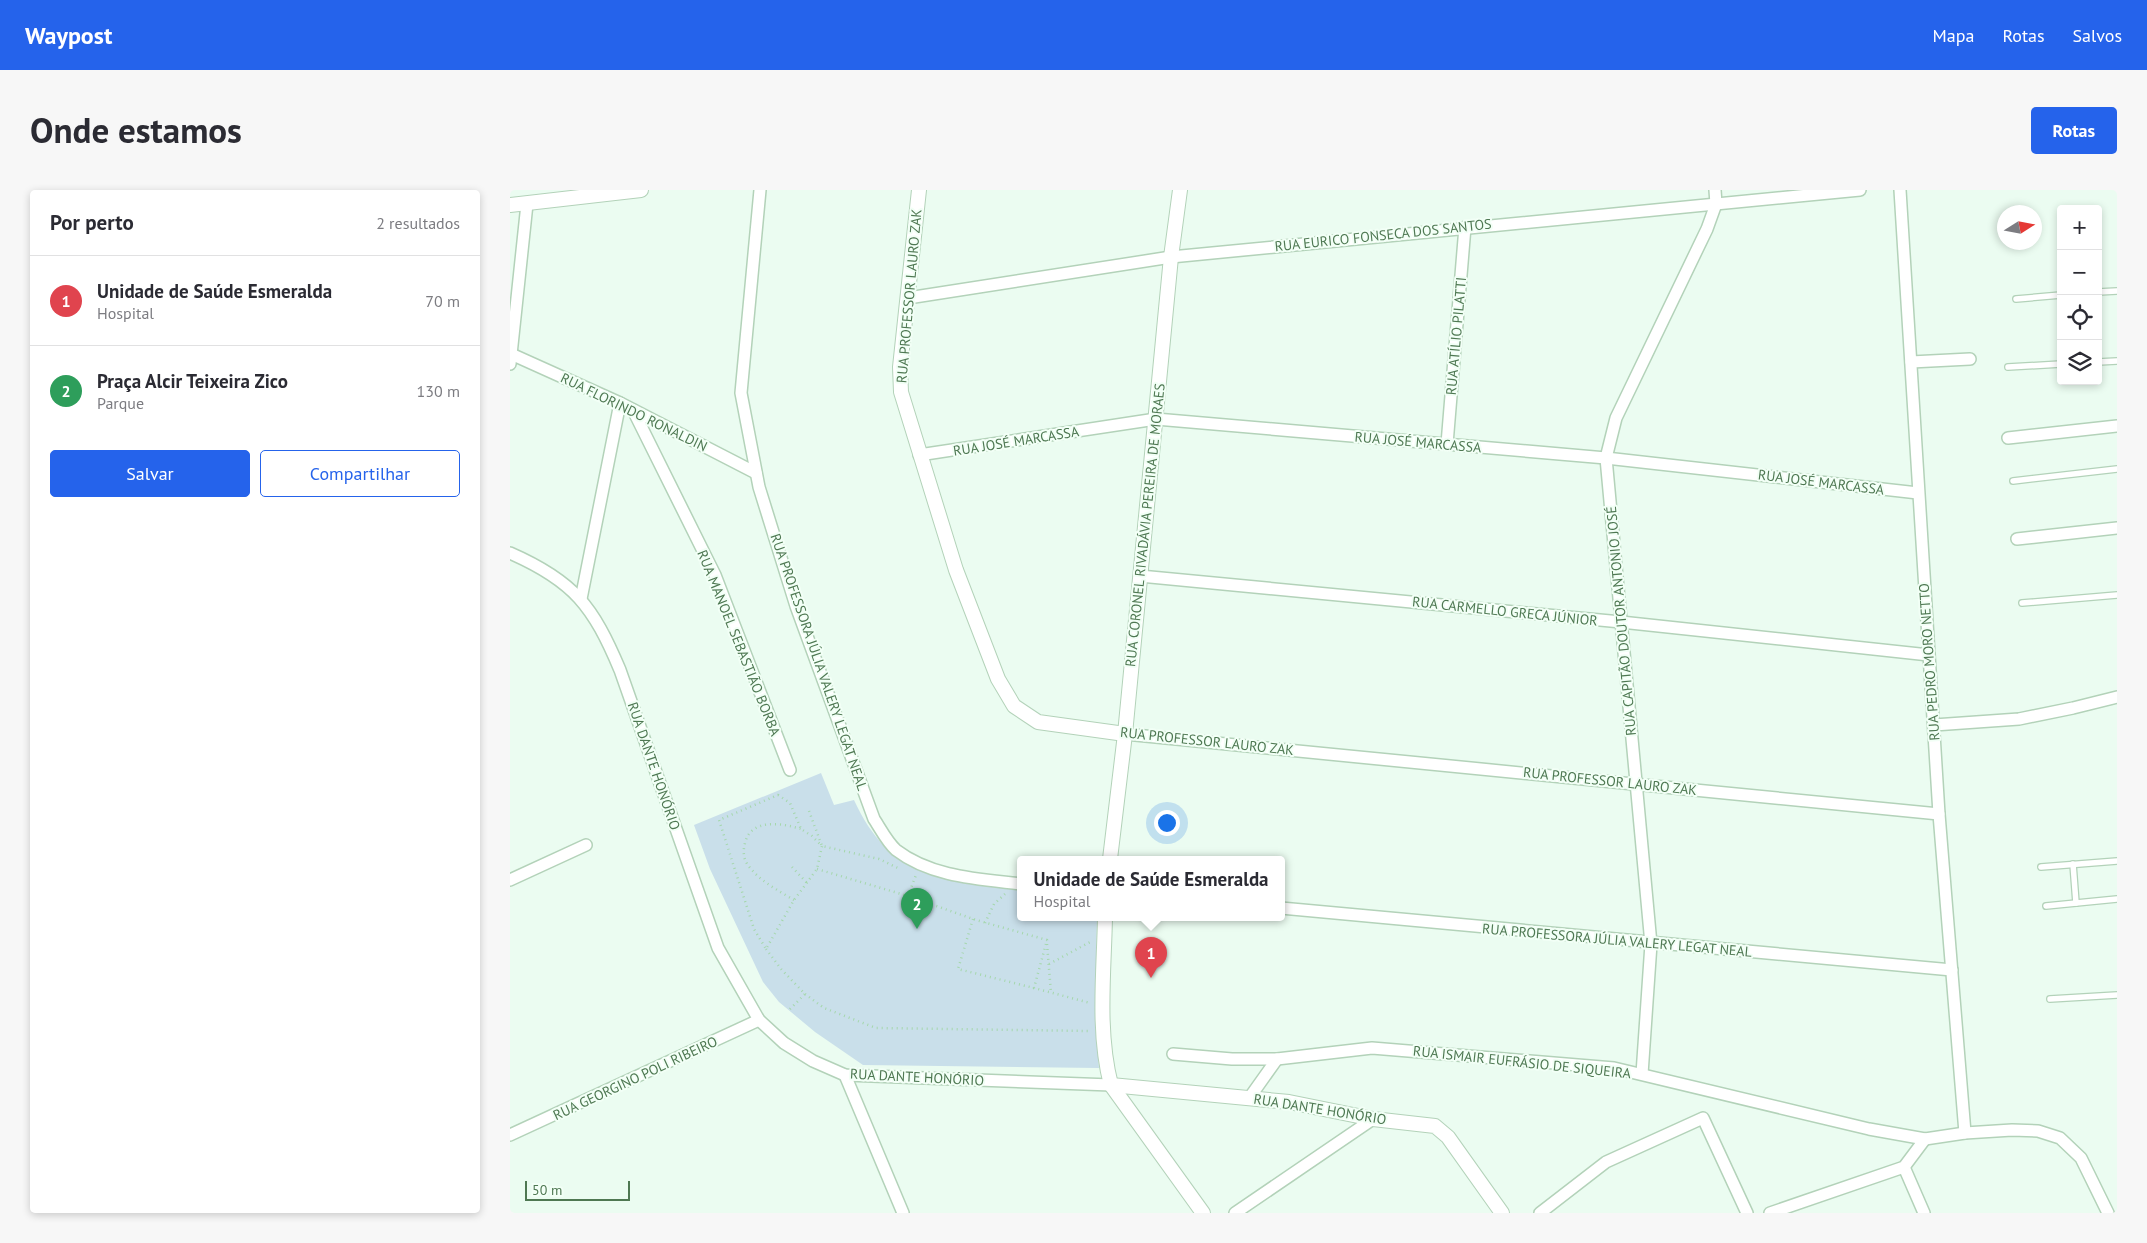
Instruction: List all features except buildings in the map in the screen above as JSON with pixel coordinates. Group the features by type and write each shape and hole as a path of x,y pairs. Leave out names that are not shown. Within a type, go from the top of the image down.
{"street":[{"path":"510,205 598,192 640,190"},
{"name":"RUA PROFESSORA JÚLIA VALERY LEGAT NEAL","path":"760,190 741,393 756,473 796,606 874,819 895,849 921,864 951,875 1016,886"},
{"name":"RUA PROFESSOR LAURO ZAK","path":"919,190 900,367 901,392 956,570 985,648 998,679 1014,706 1038,722 1125,734 1939,814"},
{"name":"RUA CORONEL RIVADÁVIA PEREIRA DE MORAES","path":"1110,856 1125,734 1180,190"},
{"name":"RUA CAPITÃO DOUTOR ANTONIO JOSÉ","path":"1642,1074 1651,944 1606,458 1616,418 1707,229 1716,204 1716,190"},
{"name":"RUA EURICO FONSECA DOS SANTOS","path":"908,298 1172,256 1860,190"},
{"name":"RUA PEDRO MORO NETTO","path":"1900,190 1939,814 1965,1133"},
{"path":"511,359 527,204"},
{"name":"RUA ATÍLIO PILATTI","path":"1447,444 1464,227"},
{"name":"RUA FLORINDO RONALDIN","path":"511,359 620,403 756,473"},
{"path":"1911,362 1970,359"},
{"path":"581,599 620,403"},
{"name":"RUA MANOEL SEBASTIÃO BORBA","path":"633,410 715,575 790,770"},
{"name":"RUA JOSÉ MARCASSA","path":"919,455 1156,420 1606,458 1918,494"},
{"path":"2008,438 2117,426"},
{"path":"2017,539 2117,528"},
{"name":"RUA DANTE HONÓRIO","path":"510,553 536,564 567,586 581,599 608,640 718,948 759,1020 784,1043 813,1060 845,1074 1111,1085 1252,1094 1373,1119 1435,1126 1448,1137 1502,1213"},
{"name":"RUA CARMELLO GRECA JÚNIOR","path":"1140,576 1621,622 1929,655"},
{"path":"1934,725 2019,719 2117,697"},
{"path":"510,880 586,844"},
{"name":"RUA PROFESSORA JÚLIA VALERY LEGAT NEAL","path":"1285,908 1651,944 1952,970"},
{"path":"1105,921 1103,1039 1105,1063 1111,1085 1203,1213"},
{"name":"RUA GEORGINO POLI RIBEIRO","path":"510,1135 759,1020"},
{"name":"RUA ISMAIR EUFRÁSIO DE SIQUEIRA","path":"1173,1054 1232,1059 1277,1059 1372,1048 1614,1068 1869,1129 1925,1139 1965,1133 2012,1130 2038,1131 2060,1138 2081,1158 2108,1213"},
{"path":"1252,1094 1277,1059"},
{"path":"845,1074 903,1213"},
{"path":"1540,1213 1606,1162 1703,1118 1747,1213"},
{"path":"1235,1213 1373,1119"},
{"path":"1770,1213 1904,1167 1925,1139"},
{"path":"1904,1167 1924,1213"}],"lane":[{"path":"2102,292 2117,290"},
{"path":"2016,300 2057,296"},
{"path":"2102,362 2117,361"},
{"path":"2008,367 2057,364"},
{"path":"2013,481 2117,469"},
{"path":"2022,603 2117,595"},
{"path":"2041,867 2117,862"},
{"path":"2073,864 2076,903"},
{"path":"2046,906 2117,899"},
{"path":"2050,1000 2117,995"}],"path":[{"path":"801,829 790,803 778,795 718,820 754,929 781,969 805,994 824,1008 876,1028 1096,1032"},
{"path":"766,949 794,900 817,869 822,846 809,810"},
{"path":"794,900 746,864 743,851 747,835 758,827 780,823 801,829 822,846 879,859 901,869"},
{"path":"792,867 807,883"},
{"path":"817,869 908,896 985,923 1047,940"},
{"path":"908,872 916,875 908,896"},
{"path":"985,923 994,904 1016,886"},
{"path":"973,919 958,969 1095,1005"},
{"path":"1049,964 1097,938"},
{"path":"1034,988 1047,940"},
{"path":"1047,940 1051,993"},
{"path":"789,1010 805,994"}],"shaded area":[{"path":"821,773 834,805 854,800 868,826 884,846 902,861 922,871 944,878 967,883 1017,889 1017,921 1097,921 1095,1021 1099,1068 863,1065 815,1032 779,1002 763,982 710,869 694,825"}],"place":[{"name":"Praça Alcir Teixeira Zico","path":"917,929"},
{"name":"Unidade de Saúde Esmeralda","path":"1151,978"}]}
